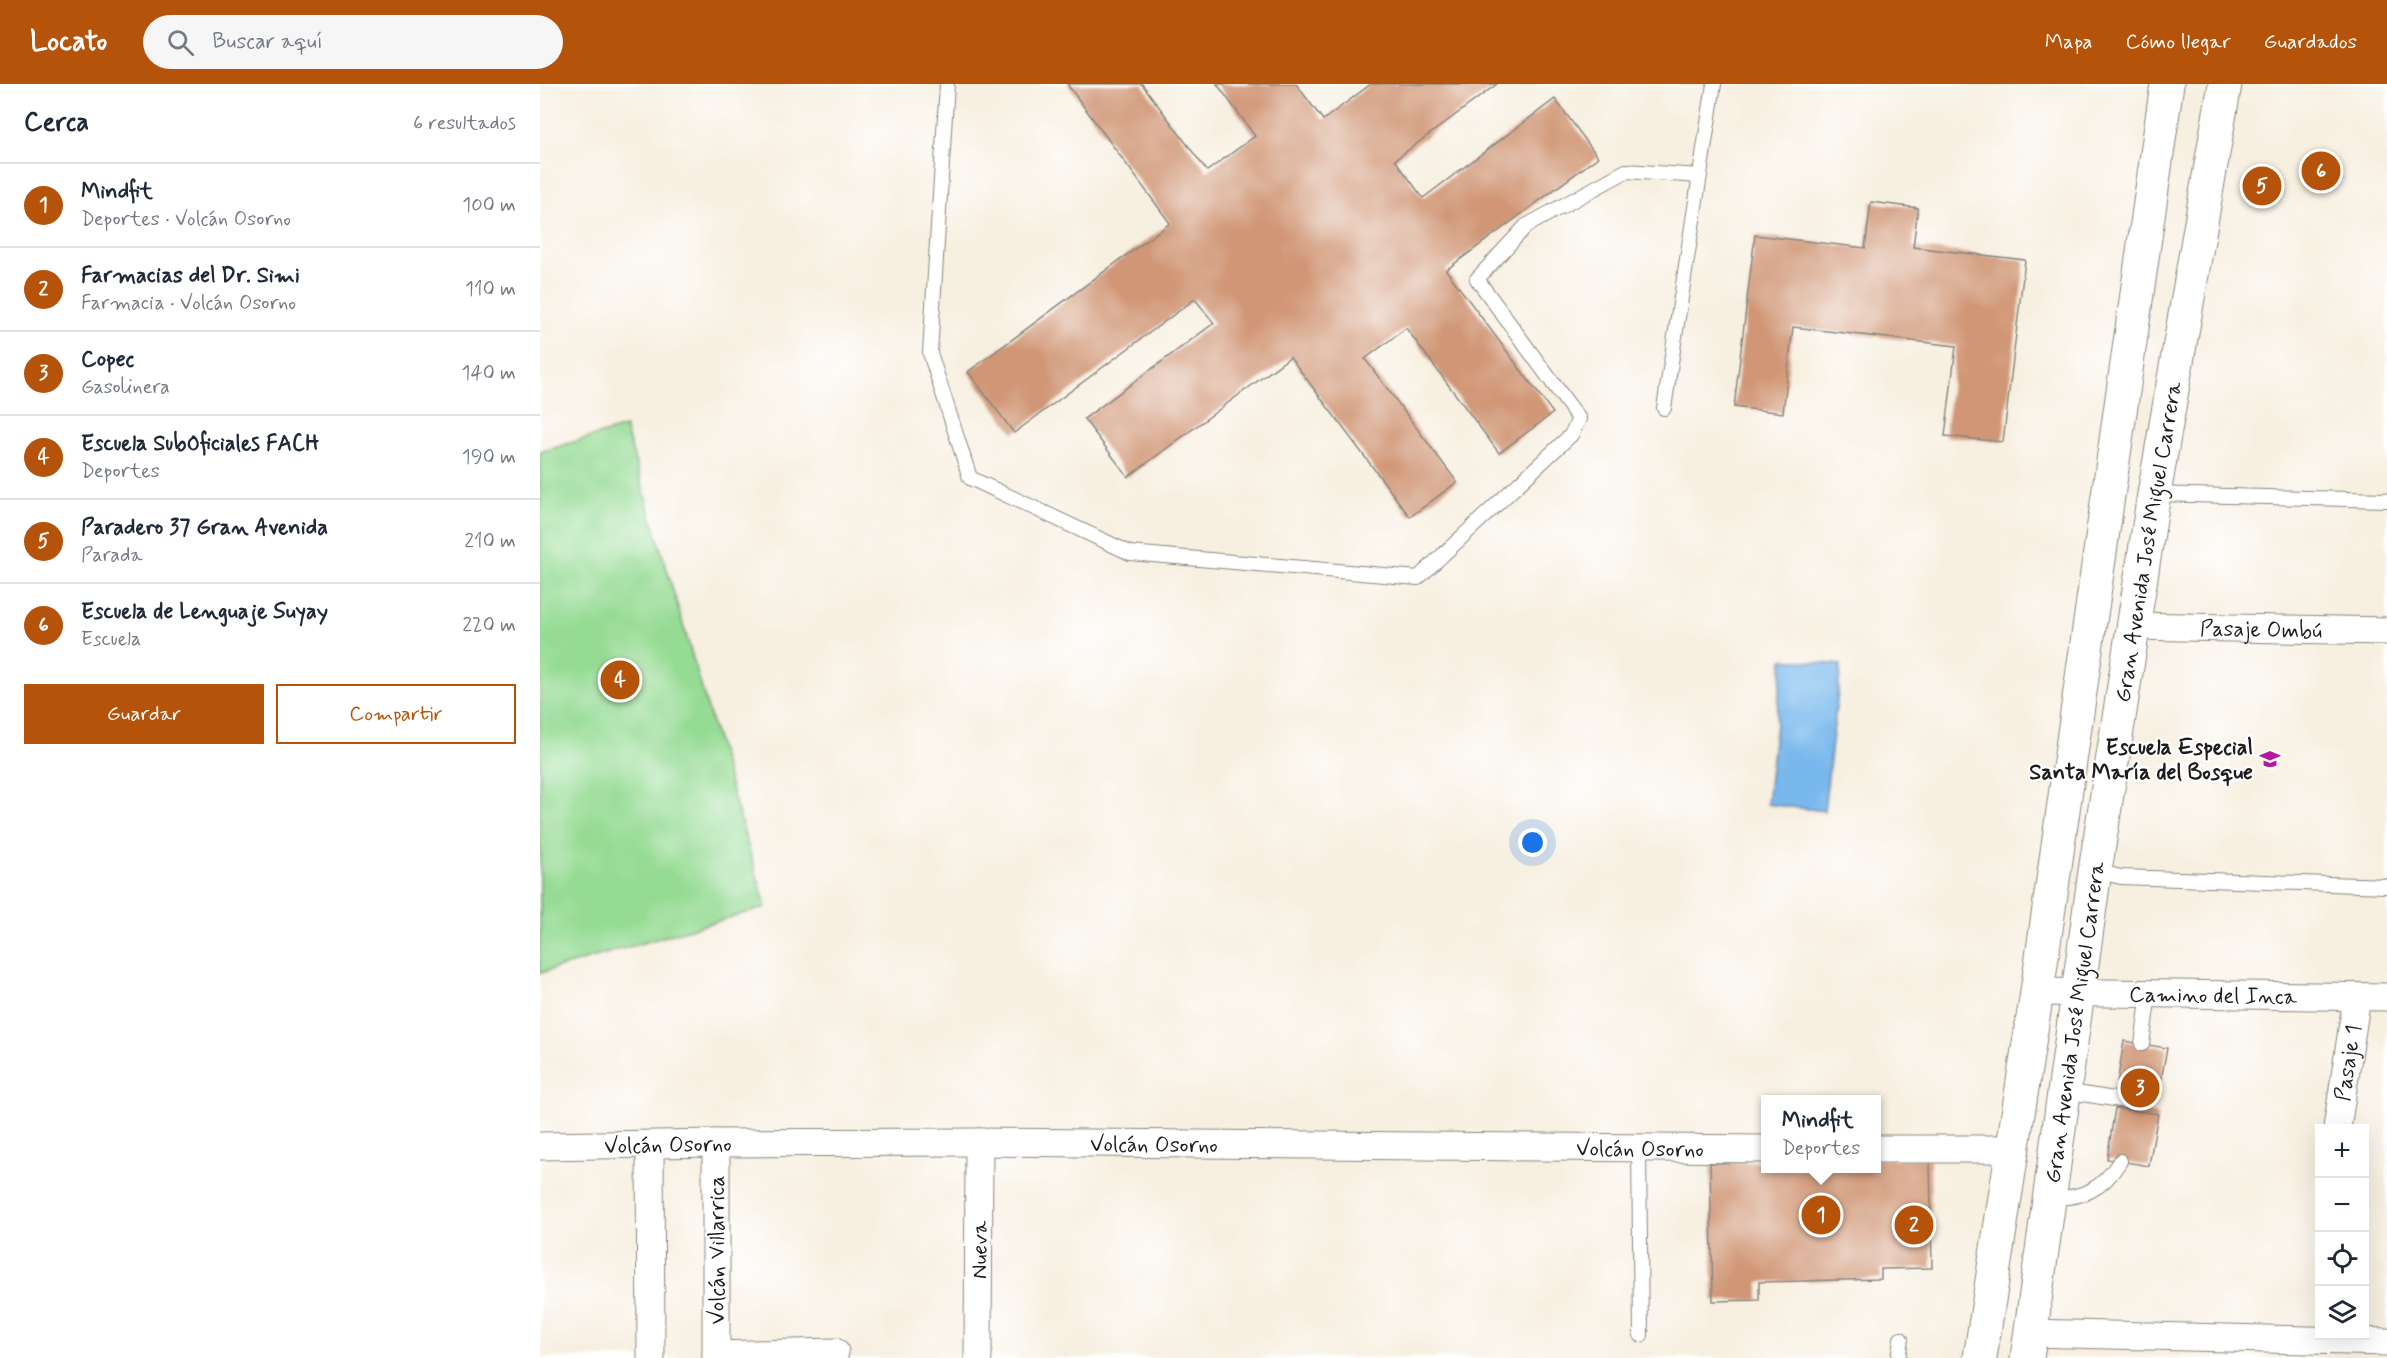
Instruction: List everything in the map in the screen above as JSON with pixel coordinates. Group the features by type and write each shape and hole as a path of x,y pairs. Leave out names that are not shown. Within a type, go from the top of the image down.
{"main road":[{"name":"Gran Avenida José Miguel Carrera","path":"1980,1358 2037,992 2167,84"},
{"name":"Gran Avenida José Miguel Carrera","path":"2029,1345 2095,872 2133,626 2225,84"}],"street":[{"name":"Pasaje Ombú","path":"2133,626 2387,631"},
{"name":"Camino del Inca","path":"2037,992 2387,997"},
{"name":"Pasaje 1","path":"2338,1124 2358,997"},
{"name":"Volcán Osorno","path":"540,1146 979,1142 1761,1149"},
{"name":"Nueva","path":"978,1358 979,1142"},
{"name":"Volcán Villarrica","path":"716,1143 716,1356"},
{"path":"650,1145 651,1358"},
{"path":"1881,1149 2013,1149"},
{"path":"2029,1345 2387,1342"},
{"path":"716,1356 835,1352"}],"lane":[{"path":"947,84 930,353 970,478 1130,554 1419,578 1571,435 1579,419 1477,279 1526,226 1626,171 1700,176"},
{"path":"1664,408 1714,84"},
{"path":"2154,494 2387,500"},
{"path":"2095,872 2121,878 2387,886"},
{"path":"2142,1044 2149,994"},
{"path":"2064,1091 2132,1102"},
{"path":"1639,1149 1641,1335"},
{"path":"2050,1197 2077,1197 2090,1192 2107,1179 2120,1161"},
{"path":"1898,1358 1902,1339"}],"green space":[{"path":"625,427 766,907 540,973 540,452"}],"water":[{"path":"1783,659 1841,665 1824,811 1767,804"}],"building":[{"path":"1067,84 1142,84 1207,171 1255,136 1217,84 1296,84 1323,120 1371,84 1497,84 1395,160 1423,198 1555,99 1598,157 1446,270 1553,413 1499,453 1406,328 1365,359 1457,482 1410,517 1290,357 1128,477 1084,419 1214,323 1195,299 1014,433 968,372 1170,223"},
{"path":"1871,202 1918,208 1913,247 2025,260 2003,442 1945,436 1956,346 1793,327 1783,413 1734,407 1755,235 1865,248"},
{"path":"2124,1041 2167,1048 2158,1097 2116,1091"},
{"path":"2115,1108 2158,1114 2149,1166 2107,1159"},
{"path":"1930,1158 1932,1268 1881,1269 1881,1279 1759,1282 1759,1300 1713,1301 1710,1163 1761,1162 1761,1173 1881,1173 1881,1159"}],"place":[{"name":"Escuela de Lenguaje Suyay","path":"2321,171"},
{"name":"Paradero 37 Gran Avenida","path":"2262,186"},
{"name":"Escuela SubOficiales FACH","path":"620,680"},
{"name":"Escuela Especial Santa María del Bosque","path":"2270,759"},
{"name":"Copec","path":"2140,1088"},
{"name":"Mindfit","path":"1821,1215"},
{"name":"Farmacias del Dr. Simi","path":"1914,1225"}]}
